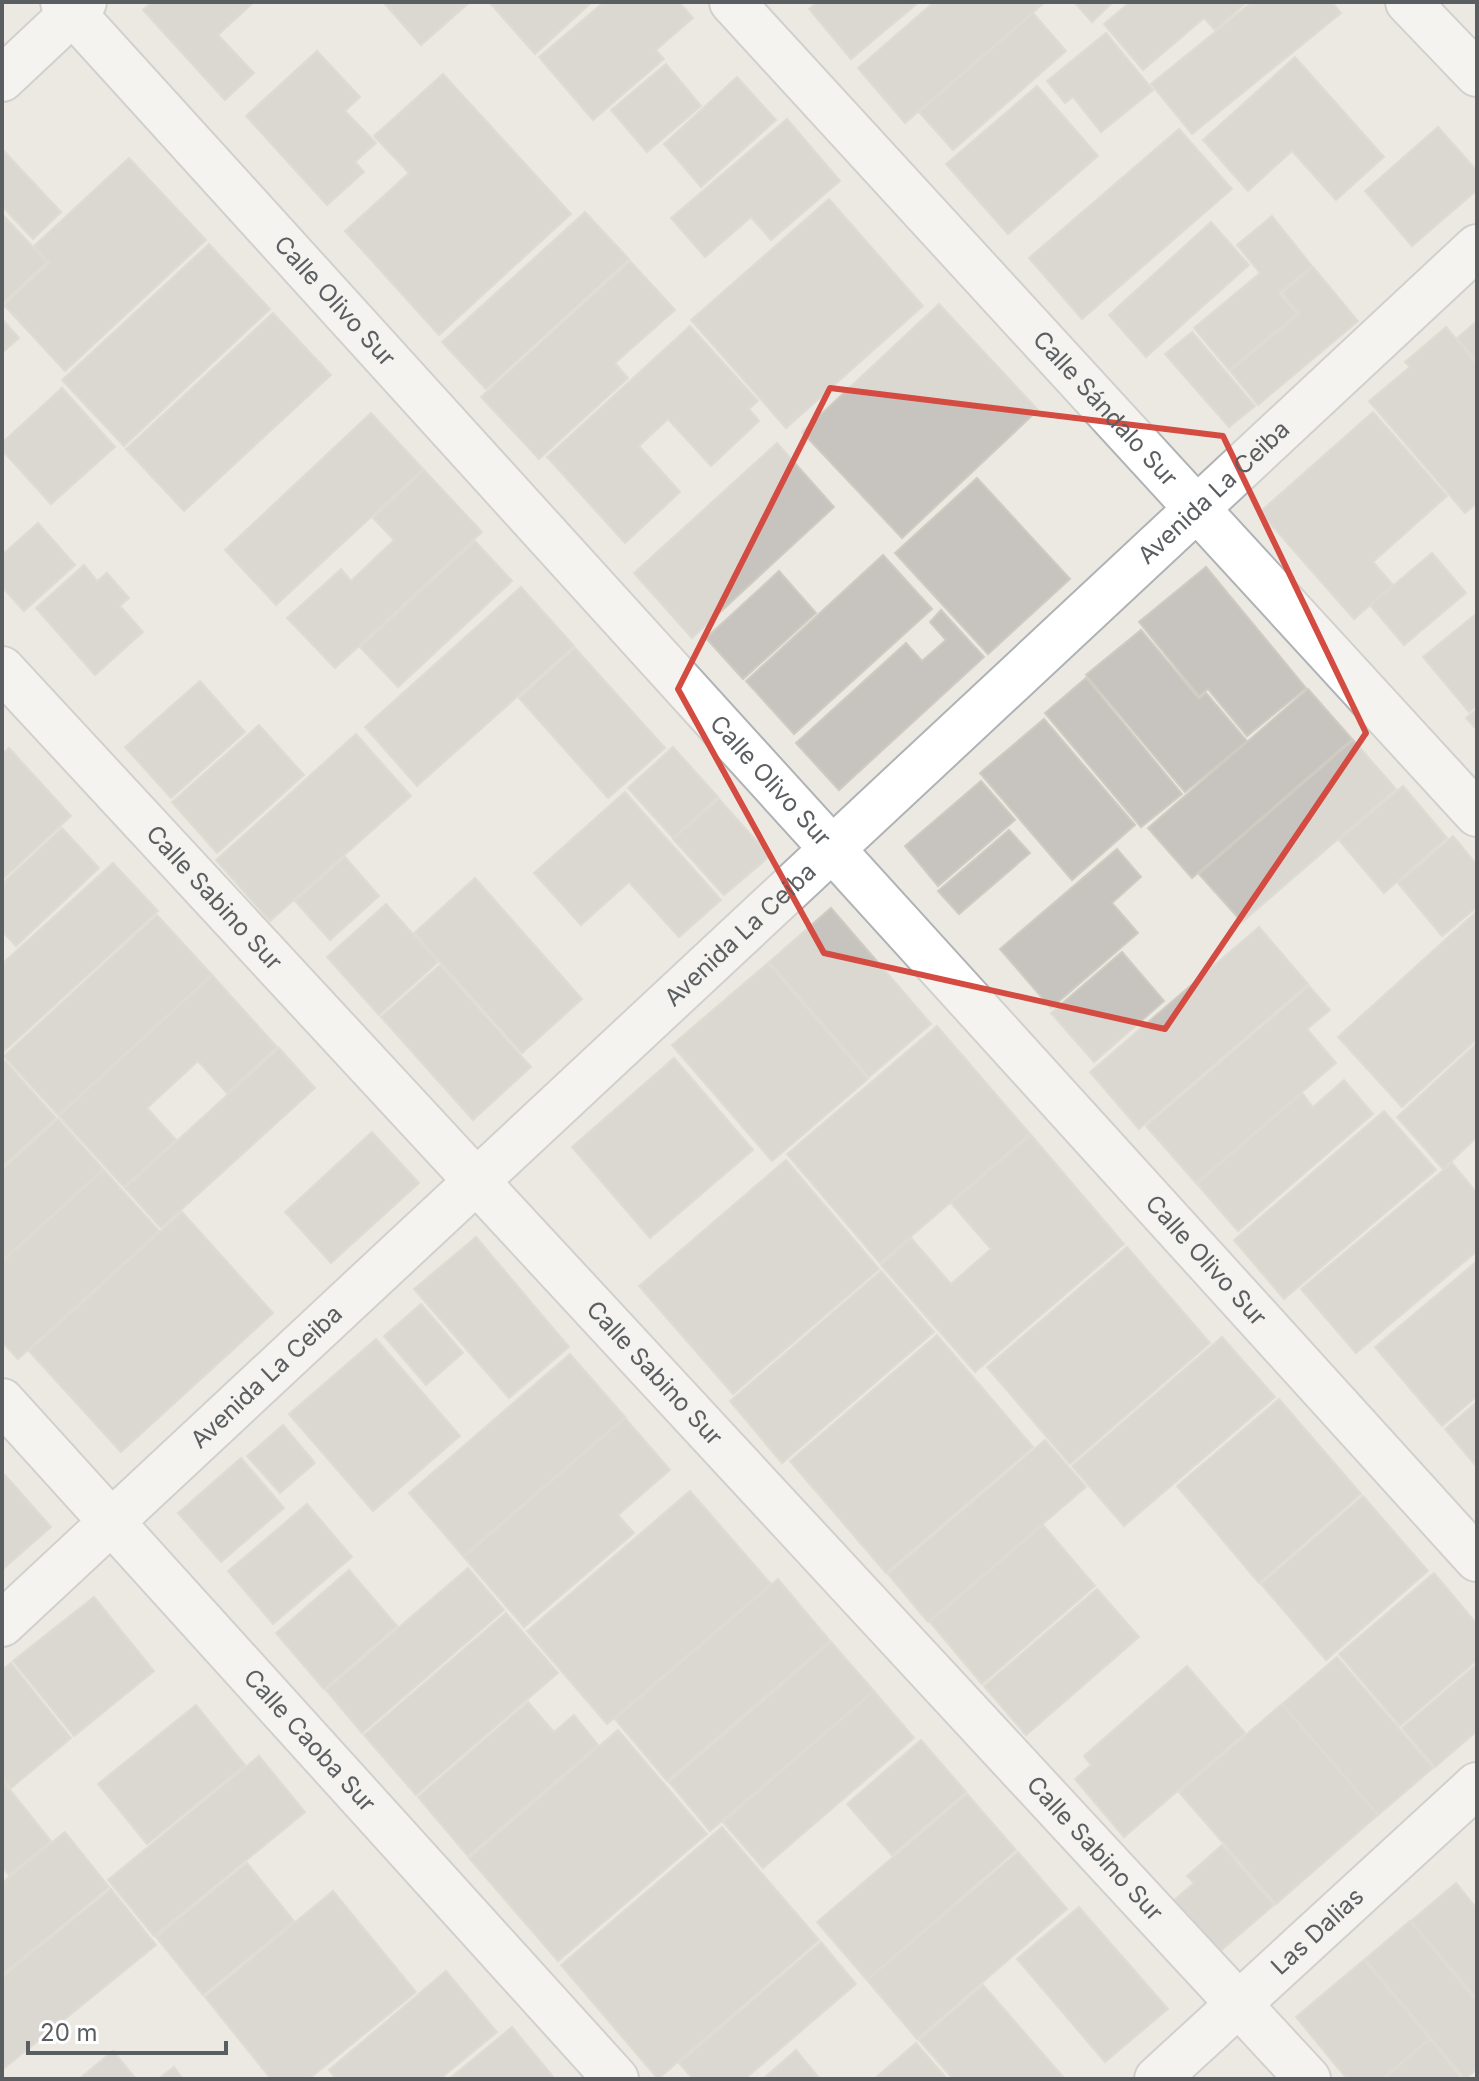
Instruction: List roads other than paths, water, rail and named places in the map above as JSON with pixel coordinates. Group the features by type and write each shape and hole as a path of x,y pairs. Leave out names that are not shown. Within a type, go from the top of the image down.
{"street":[{"name":"Calle Sándalo Sur","path":"732,2 1477,814"},
{"path":"1408,2 1477,74"},
{"path":"2,79 73,6"},
{"name":"Calle Olivo Sur","path":"73,6 1477,1559"},
{"name":"Avenida La Ceiba","path":"2,1624 1477,247"},
{"name":"Calle Sabino Sur","path":"2,669 1308,2079"},
{"name":"Calle Caoba Sur","path":"2,1401 616,2079"},
{"name":"Las Dalias","path":"1157,2079 1477,1785"}]}
